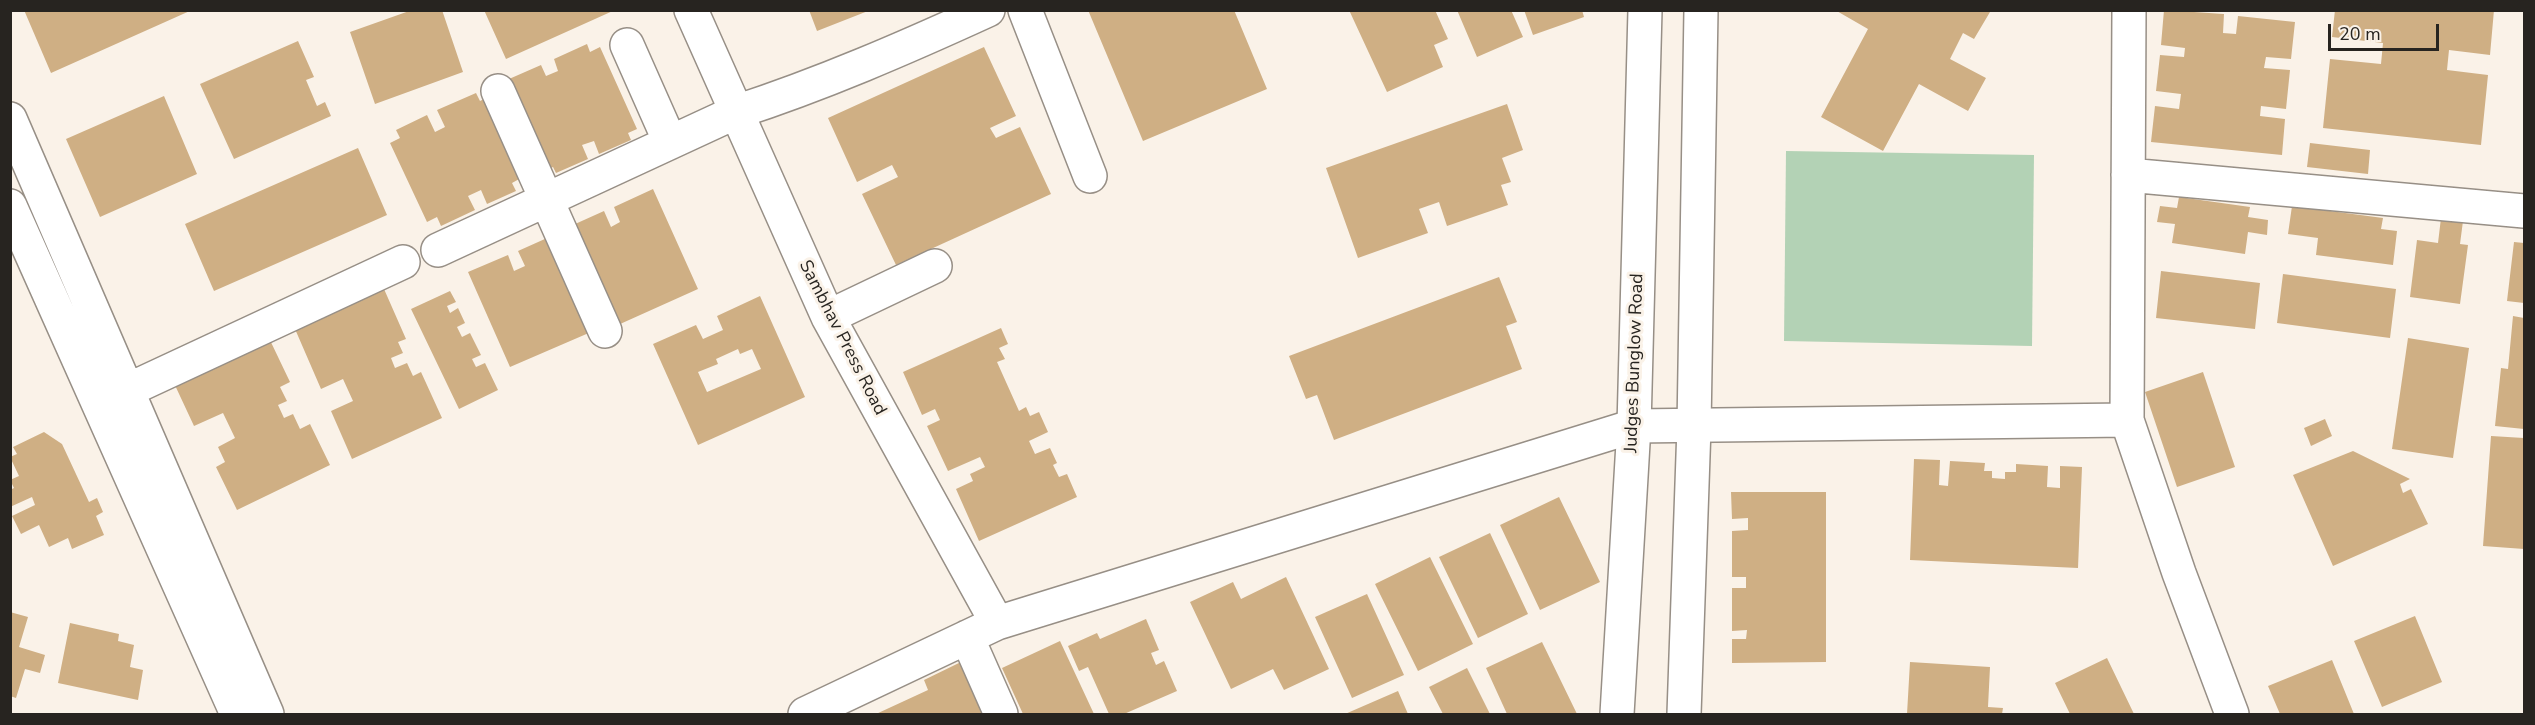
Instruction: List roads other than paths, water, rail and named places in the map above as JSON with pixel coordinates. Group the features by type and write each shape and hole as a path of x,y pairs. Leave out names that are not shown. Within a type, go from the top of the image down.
{"street":[{"name":"Sambhav Press Road","path":"691,10 828,317 997,623"},
{"path":"438,250 670,142 733,106 954,10"},
{"path":"733,106 780,97 906,47 988,10"},
{"path":"1025,10 1090,176"},
{"name":"Judges Bunglow Road","path":"1617,714 1634,426 1646,10"},
{"path":"1684,714 1694,427 1701,10"},
{"path":"2129,10 2127,420 2179,573 2232,714"},
{"path":"627,45 670,142"},
{"path":"498,91 605,331"},
{"path":"10,119 267,714"},
{"path":"2128,175 2524,211"},
{"path":"10,206 237,714"},
{"path":"126,391 403,262"},
{"path":"828,317 935,267"},
{"path":"805,714 997,623 1634,426 2127,420"},
{"path":"967,638 1001,714"}]}
